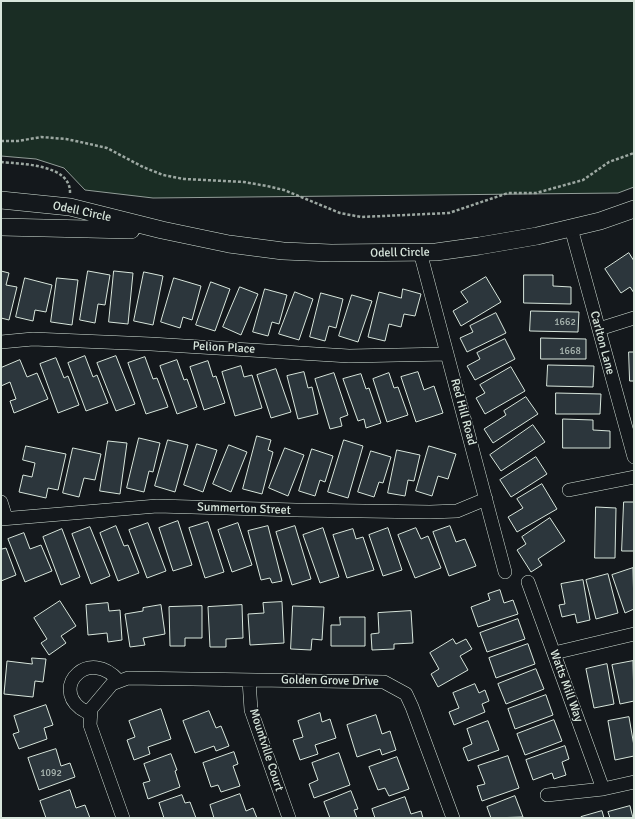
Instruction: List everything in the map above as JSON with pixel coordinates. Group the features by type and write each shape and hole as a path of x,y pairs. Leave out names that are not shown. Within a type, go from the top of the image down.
{"street":[{"name":"Odell Circle","path":"1,200 70,207 162,230 229,244 283,251 346,253 436,252 530,238 600,221 634,209"},
{"name":"Odell Circle","path":"1,227 162,230"},
{"name":"Carlton Lane","path":"571,228 634,457"},
{"name":"Red Hill Road","path":"420,252 505,572"},
{"path":"599,329 634,318"},
{"name":"Pelion Place","path":"1,342 33,339 151,344 348,356 447,354"},
{"path":"569,490 634,477"},
{"name":"Summerton Street","path":"3,519 157,506 296,510 457,511 486,499"},
{"path":"1,502 3,519"},
{"name":"Watts Mill Way","path":"528,582 603,789"},
{"path":"554,653 634,634"},
{"path":"90,714 79,707 72,698 70,689 74,676 84,669 92,667 100,668 113,674 119,681 112,684 91,709 90,725 123,818"},
{"name":"Golden Grove Drive","path":"119,681 128,678 384,682 406,694 454,818"},
{"name":"Mountville Court","path":"249,680 251,710 288,818"},
{"path":"547,795 603,789 634,782"}],"path":[{"path":"1,141 18,142 41,137 66,139 85,143 107,148 143,167 163,175 184,179 244,182 273,187 340,213 361,217 449,213 508,193 536,194 583,180 609,162 634,153"},
{"path":"1,162 54,170 65,178 70,189 70,207"}],"green space":[{"path":"1,1 634,1 634,187 618,193 153,198 85,190 64,168 36,159 1,156"}],"building":[{"path":"629,253 634,261 634,293 630,287 621,293 605,269"},
{"path":"1,271 9,273 6,285 17,287 9,320 1,318"},
{"path":"88,271 110,275 105,305 98,304 95,323 80,320"},
{"path":"114,271 133,273 128,324 109,322"},
{"path":"144,272 163,276 153,325 134,321"},
{"path":"524,275 553,275 553,286 571,287 571,304 524,303"},
{"path":"486,277 501,302 461,326 453,311 468,302 461,292"},
{"path":"25,278 52,285 46,312 35,310 33,321 16,317"},
{"path":"57,278 78,280 72,325 51,322"},
{"path":"174,278 201,286 192,320 183,317 180,328 161,322"},
{"path":"211,282 230,289 215,331 196,325"},
{"path":"240,287 258,294 241,335 223,327"},
{"path":"265,289 287,295 279,324 272,322 268,336 253,332"},
{"path":"403,289 421,294 415,316 404,314 401,327 389,324 385,341 368,337 379,292 401,298"},
{"path":"295,292 313,299 299,340 279,334"},
{"path":"321,293 343,299 336,328 329,326 325,341 310,337"},
{"path":"352,295 372,301 358,342 339,336"},
{"path":"531,311 579,312 578,332 530,331"},
{"path":"496,313 506,333 467,352 460,338 473,332 470,326"},
{"path":"541,338 586,339 586,359 541,359"},
{"path":"505,339 515,359 475,380 467,366 480,359 477,353"},
{"path":"629,352 634,352 634,381 630,381"},
{"path":"85,356 93,377 97,375 108,403 86,411 68,363"},
{"path":"116,356 135,404 116,411 97,363"},
{"path":"145,357 153,379 157,378 168,407 146,414 128,363"},
{"path":"56,358 64,378 68,376 79,405 58,413 40,364"},
{"path":"20,360 27,377 37,373 48,399 14,413 10,401 16,399 10,382 1,386 1,368"},
{"path":"177,360 184,380 187,379 197,407 177,414 160,366"},
{"path":"208,361 213,377 216,376 225,403 204,410 190,367"},
{"path":"548,365 594,366 593,387 547,386"},
{"path":"241,366 244,377 252,375 262,408 235,416 222,372"},
{"path":"511,367 525,391 485,414 476,398 485,393 480,385"},
{"path":"276,369 291,412 271,418 257,375"},
{"path":"304,372 308,388 312,387 318,414 298,419 287,376"},
{"path":"418,372 424,390 434,386 443,413 416,422 401,377"},
{"path":"334,373 348,415 340,418 342,426 330,429 315,379"},
{"path":"389,373 394,388 398,387 408,415 387,422 373,379"},
{"path":"361,374 366,389 369,388 381,423 366,428 364,419 358,421 343,379"},
{"path":"556,393 601,394 600,414 556,414"},
{"path":"526,397 538,414 493,443 484,429 506,415 504,411"},
{"path":"563,419 593,420 593,430 610,431 610,448 563,448"},
{"path":"533,425 545,442 501,471 490,455"},
{"path":"257,436 271,440 268,450 273,452 262,494 243,489"},
{"path":"139,438 160,443 153,472 149,471 144,492 127,488"},
{"path":"168,440 188,445 175,492 155,486"},
{"path":"344,440 363,446 348,498 328,492"},
{"path":"108,441 127,443 120,494 100,491"},
{"path":"197,444 217,450 203,492 184,485"},
{"path":"229,445 247,452 231,492 213,484"},
{"path":"26,446 66,454 58,490 48,488 46,498 19,492 23,475 32,477 35,463 23,460"},
{"path":"429,446 456,454 448,479 438,476 432,496 416,491"},
{"path":"73,448 101,454 95,480 84,478 79,497 63,493"},
{"path":"285,448 304,455 288,496 269,488"},
{"path":"312,449 333,456 325,482 320,480 315,496 299,491"},
{"path":"397,450 420,455 414,481 408,480 405,496 388,493"},
{"path":"371,451 391,457 383,483 379,482 374,497 358,492"},
{"path":"536,457 547,474 511,497 500,480"},
{"path":"542,484 557,509 517,532 508,517 523,508 517,499"},
{"path":"624,502 634,502 634,551 622,551"},
{"path":"596,507 616,508 615,558 595,558"},
{"path":"550,518 565,541 538,559 542,565 531,572 517,550 526,544 522,537"},
{"path":"178,521 192,565 173,571 159,528"},
{"path":"208,522 224,572 205,578 189,528"},
{"path":"148,523 166,571 147,578 129,530"},
{"path":"238,523 252,565 232,572 218,530"},
{"path":"116,526 124,546 128,545 139,573 118,581 100,533"},
{"path":"268,526 282,581 272,583 270,578 261,580 248,531"},
{"path":"295,526 311,579 292,585 276,532"},
{"path":"450,526 456,542 465,539 476,566 449,576 433,532"},
{"path":"90,527 110,576 91,584 72,534"},
{"path":"323,528 339,577 320,583 303,535"},
{"path":"388,528 402,570 383,576 369,535"},
{"path":"416,528 421,539 428,536 441,568 415,578 398,535"},
{"path":"62,529 80,577 61,585 43,537"},
{"path":"353,529 356,539 363,537 374,570 347,578 333,535"},
{"path":"24,533 30,549 41,545 52,571 25,582 8,539"},
{"path":"1,548 6,548 16,575 1,581"},
{"path":"633,568 634,609 625,613 612,575"},
{"path":"608,574 618,613 596,619 586,580"},
{"path":"583,580 590,620 577,623 575,614 562,617 559,605 565,604 561,584"},
{"path":"500,590 504,603 513,600 518,614 478,627 471,607 490,600 488,594"},
{"path":"60,601 76,626 61,636 66,643 49,655 41,643 47,639 34,618"},
{"path":"282,602 284,643 250,645 248,614 264,613 263,603"},
{"path":"108,603 109,611 120,610 122,640 108,642 107,633 88,635 86,605"},
{"path":"161,605 165,634 143,638 145,645 130,647 125,614 143,611 143,608"},
{"path":"242,605 243,638 226,639 226,647 210,647 208,607"},
{"path":"202,606 202,638 185,638 185,646 170,646 169,607"},
{"path":"293,606 324,607 322,640 312,639 311,650 291,649"},
{"path":"411,611 413,643 394,644 394,649 372,650 371,634 379,633 378,613"},
{"path":"340,617 365,617 365,646 331,646 331,625 340,625"},
{"path":"518,619 525,639 487,652 480,633"},
{"path":"453,639 456,644 466,639 472,649 460,656 468,670 438,687 431,674 439,669 430,653"},
{"path":"528,644 535,664 496,678 489,658"},
{"path":"32,658 46,659 43,682 35,681 33,697 4,694 7,661 32,664"},
{"path":"633,661 634,701 620,704 612,665"},
{"path":"607,664 614,704 594,708 586,669"},
{"path":"536,669 544,689 506,704 498,684"},
{"path":"475,684 479,693 485,690 489,701 482,704 485,712 454,725 449,712 459,708 453,693"},
{"path":"546,695 553,715 515,729 508,709"},
{"path":"46,705 53,725 44,728 47,739 19,749 13,734 19,732 14,716"},
{"path":"161,709 171,739 148,747 150,754 134,760 127,740 135,737 129,721"},
{"path":"209,711 216,728 221,726 229,746 216,751 214,746 195,753 183,721"},
{"path":"320,713 322,722 330,719 336,738 315,745 318,754 300,760 293,740 303,737 298,721"},
{"path":"376,715 382,734 390,731 396,750 382,755 380,749 357,757 347,725"},
{"path":"629,717 634,746 634,756 615,760 608,721"},
{"path":"554,720 562,741 525,755 517,734"},
{"path":"488,721 499,750 468,761 463,748 472,744 467,729"},
{"path":"565,746 569,759 562,762 566,775 554,779 552,773 533,780 526,760"},
{"path":"56,749 61,766 70,763 75,777 39,790 28,758"},
{"path":"234,752 238,764 233,766 240,786 221,792 218,785 211,787 203,763"},
{"path":"339,753 350,785 314,798 309,784 318,780 312,763"},
{"path":"171,754 177,770 175,771 180,787 148,799 143,783 150,781 144,764"},
{"path":"508,756 519,788 482,801 477,786 485,784 478,766"},
{"path":"397,757 409,789 389,796 385,788 378,790 369,767"},
{"path":"70,790 76,808 85,805 90,818 46,818 40,801"},
{"path":"351,791 358,809 354,810 357,818 330,818 324,802"},
{"path":"240,794 246,811 253,808 257,818 214,818 210,805"},
{"path":"182,795 185,803 190,802 196,818 164,818 159,803"},
{"path":"515,796 523,817 491,818 487,807"},
{"path":"405,797 411,814 421,811 423,818 375,818 372,809"},
{"path":"630,806 633,818 610,818 608,812"},
{"path":"602,811 604,818 581,818 581,817"}]}
